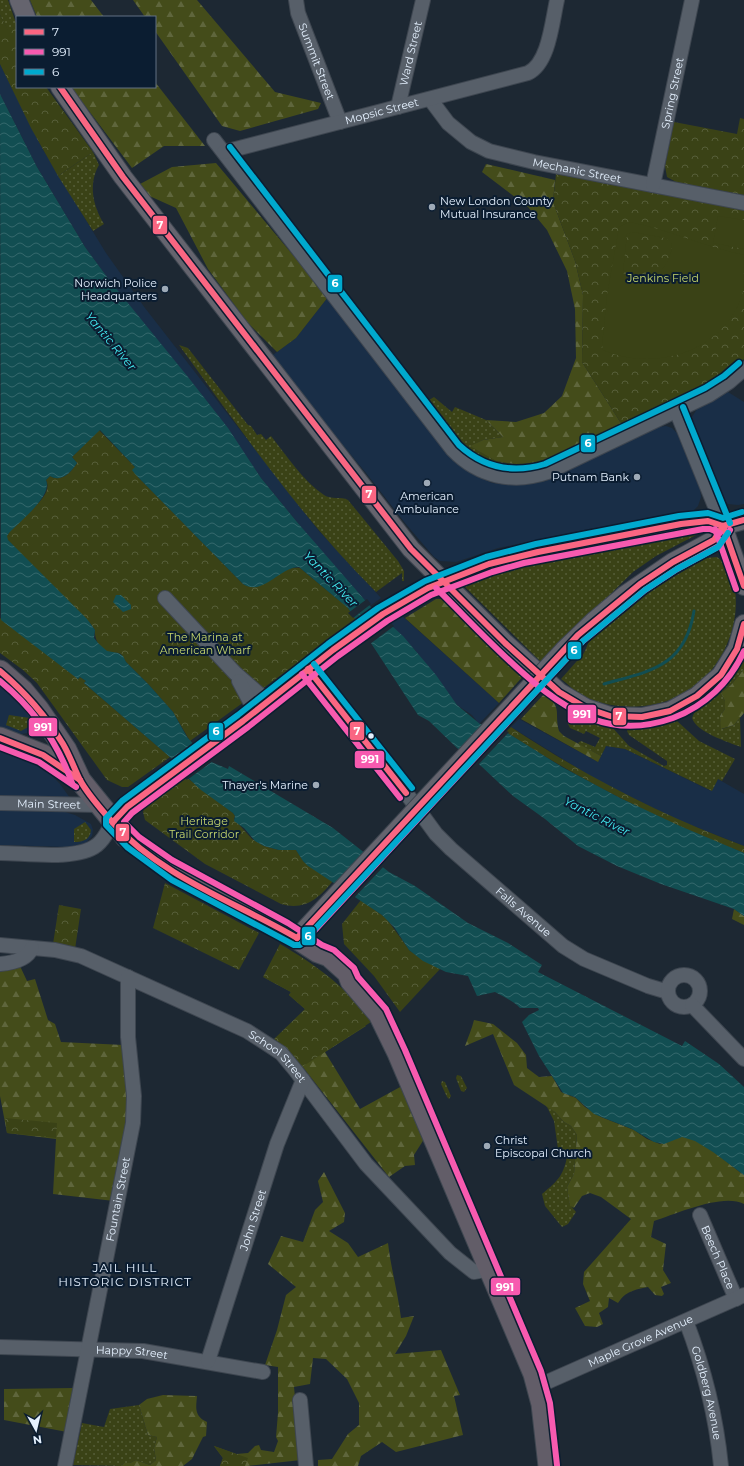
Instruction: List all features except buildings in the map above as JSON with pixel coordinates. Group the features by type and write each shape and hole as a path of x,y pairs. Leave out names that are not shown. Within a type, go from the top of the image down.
{"highway":[{"path":"0,671 23,691 47,720 69,754 80,780 113,822 129,839 168,867 297,938 318,952 325,953 331,957 348,973 351,981 379,1014 393,1042 490,1269 538,1386 543,1408 549,1466"},
{"path":"24,747 47,720"},
{"path":"0,738 48,758 80,780"}],"main road":[{"path":"19,0 26,16"},
{"path":"61,88 123,177 403,539 442,582 559,692 586,708 614,716 636,717 660,714 681,706 714,683 727,667 737,649 744,627"},
{"path":"113,822 127,807 214,743 351,637 398,605 442,582 495,562 552,549 702,521 712,521 723,526 744,520"},
{"path":"723,526 744,586"},
{"path":"297,938 564,650 594,621 625,595 673,562 710,542 717,536 723,526"}],"street":[{"name":"Summit Street","path":"296,0 298,13 340,122"},
{"name":"Ward Street","path":"398,107 423,0"},
{"name":"Mopsic Street","path":"224,152 530,72 538,66 543,57 557,0"},
{"name":"Spring Street","path":"653,185 692,0"},
{"name":"Mechanic Street","path":"430,99 448,123 471,142 489,151 534,162 744,203"},
{"path":"214,140 453,450 462,459 477,469 489,474 506,478 520,478 541,474 720,389 744,369"},
{"path":"676,410 723,526"},
{"path":"165,598 235,673 261,706"},
{"path":"308,669 346,716"},
{"name":"Falls Avenue","path":"406,793 442,841 554,941 589,960 648,986 668,992"},
{"name":"Main Street","path":"0,803 99,805"},
{"path":"0,853 60,854 80,852 98,844 113,822"},
{"name":"School Street","path":"0,945 74,954 128,977 263,1040 287,1059 366,1164 450,1252 474,1272 490,1269"},
{"path":"0,964 18,960 29,954 32,948"},
{"path":"689,975 693,977 699,985 700,994 692,1005 678,1006 671,1000 668,992 670,982 678,976 689,975"},
{"name":"Fountain Street","path":"65,1466 134,1115 133,1084 128,1037 128,977"},
{"path":"692,1005 744,1059"},
{"name":"John Street","path":"208,1362 277,1144 303,1080"},
{"name":"Beech Place","path":"700,1215 740,1297"},
{"name":"Maple Grove Avenue","path":"538,1386 740,1297"},
{"name":"Goldberg Avenue","path":"686,1321 709,1392 716,1422 721,1466"},
{"name":"Happy Street","path":"0,1347 89,1348 143,1351 263,1372"},
{"path":"300,1400 306,1466"}],"shaded area":[{"path":"0,64 42,148 106,253 145,308 318,530 381,598 370,606 329,561 261,478 215,412 114,287 85,247 37,167 0,94"},
{"path":"328,297 449,456 462,467 478,477 492,483 509,485 522,485 546,481 659,427 666,426 672,428 677,433 700,489 701,497 698,506 689,515 633,525 589,529 498,548 456,562 440,561 434,557 405,523 366,473 270,357 296,338"},
{"path":"728,392 744,402 744,504 738,505 728,504 718,494 691,426 692,417 697,409"},
{"path":"401,615 499,703 479,724 472,715 457,705 415,650 389,624"},
{"path":"0,682 34,720 32,729 28,733 21,734 0,727"},
{"path":"519,719 598,762 606,746 625,749 711,791 718,779 744,794 744,846 678,820 600,782 511,727"},
{"path":"0,749 32,761 43,767 60,784 70,798 0,797"},
{"path":"0,809 65,812 75,815 91,824 93,830 92,836 86,843 68,847 0,845"}],"green space":[{"path":"0,0 8,0 16,27 8,31 0,15"},
{"path":"30,0 91,0 103,16 37,16"},
{"path":"133,0 197,0 275,92 321,103 318,109 240,131 222,126 156,32 156,16 144,16"},
{"path":"0,15 8,30 16,26 16,88 47,88 93,152 58,176 31,128 0,64"},
{"path":"156,83 205,146 164,146 132,168 72,88 156,88"},
{"path":"740,118 744,119 744,195 676,182 667,177 665,166 674,122 737,134"},
{"path":"93,152 99,165 94,180 93,195 97,210 104,224 93,231 58,176"},
{"path":"216,163 328,297 296,338 277,352 248,323 208,269 176,208 145,194 140,184 172,167"},
{"path":"486,164 555,180 553,202 575,261 583,295 582,362 624,428 546,465 513,472 513,464 496,461 470,446 483,440 503,437 486,420 516,422 544,413 562,396 576,358 575,309 567,271 547,230 528,207 482,172"},
{"name":"Jenkins Field","path":"556,174 744,210 744,359 718,381 703,390 624,428 582,362 583,295 575,261 553,202"},
{"path":"718,216 744,220 744,249 713,243"},
{"path":"629,222 644,225 729,252 744,255 743,292 734,312 721,329 705,342 686,352 666,357 645,359 624,357 603,350 602,345 607,295 619,227","holes":["633,232 665,238 672,243 671,252 664,267 651,277 635,280 626,278 623,272 627,234"]},
{"path":"179,345 188,348 257,435 261,434 266,440 271,436 309,483 324,495 348,500 398,561 404,571 404,581 402,581 402,573 376,592 349,564 297,504"},
{"path":"434,397 452,412 455,407 486,420 503,437 483,440 471,446 496,461 513,464 513,472 492,467 472,456 463,448 426,402"},
{"name":"The Marina at American Wharf","path":"99,430 135,467 138,477 243,584 259,586 285,570 300,568 347,607 357,620 190,741 173,712 126,662 121,654 105,651 99,645 95,630 90,623 48,583 6,538 16,524 32,510 45,495 47,487 46,480 50,476 58,478 66,476 77,463 72,457"},
{"path":"707,526 707,529 656,556 633,572 541,662 465,587 466,581 487,571"},
{"path":"717,557 728,568 733,580 736,605 734,621 724,652 705,678 693,688 668,701 632,707 608,704 585,697 561,679 584,653 590,639 639,597 706,558"},
{"path":"436,599 445,599 525,674 499,703 405,618"},
{"path":"0,618 78,679 80,677 86,681 84,683 170,757 128,787 122,787 107,780 37,683 23,670 0,653"},
{"path":"744,655 744,669 731,685 721,693 725,701 725,709 720,716 722,729 734,725 740,718 741,747 706,732 695,723 692,718 696,709 725,685"},
{"path":"744,669 744,713 734,725 721,729 720,716 725,709 725,701 721,693 731,685"},
{"path":"545,693 556,707 559,731 564,736 601,756 598,762 521,719"},
{"path":"9,715 30,718 30,726 21,731 6,725"},
{"path":"573,715 612,727 629,746 664,766 667,765 667,761 629,735 627,731 629,726 656,725 677,721 699,741 735,759 722,781 718,779 712,791 625,749 606,746 601,756 580,745 578,743 581,741 595,747 600,738 586,731 584,734 570,728 567,722 569,717"},
{"path":"511,727 595,778 653,808 744,846 744,853 652,814 592,783 534,750 506,732"},
{"name":"Heritage Trail Corridor","path":"186,777 233,813 235,816 234,819 252,839 264,846 279,850 296,850 304,862 333,881 317,898 311,902 297,906 290,906 281,904 205,864 145,820 143,812 145,807"},
{"path":"85,822 91,830 88,838 80,842 74,842 74,829"},
{"path":"165,883 259,933 239,970 153,928"},
{"path":"361,900 386,918 410,951 440,969 400,1012 374,976 344,944 342,924"},
{"path":"59,905 81,909 75,949 53,944"},
{"path":"734,909 744,916 744,925 732,919"},
{"path":"280,944 306,960 341,987 362,1009 371,1022 302,1067 274,1039 305,1009 289,995 291,992 263,977"},
{"path":"20,966 27,981 35,979 48,1020 55,1024 61,1042 124,1045 127,1094 126,1118 114,1201 53,1194 56,1139 7,1133 0,1096 0,970"},
{"path":"263,977 366,1026 325,1052 360,1109 402,1086 424,1139 414,1155 415,1165 405,1166 389,1177 302,1066 293,1051 305,1009 289,995 291,992"},
{"path":"474,1020 493,1024 517,1043 526,1055 527,1068 539,1077 552,1076 561,1092 576,1098 585,1107 601,1117 634,1130 647,1139 660,1144 681,1137 696,1141 714,1152 744,1175 744,1204 735,1201 712,1203 654,1221 651,1237 666,1244 663,1270 671,1283 661,1287 664,1294 662,1296 655,1295 648,1287 627,1293 618,1303 609,1298 608,1307 599,1313 603,1324 597,1327 585,1326 575,1308 590,1301 583,1284 584,1272 631,1219 601,1197 590,1193 582,1196 574,1208 570,1206 567,1187 574,1174 577,1135 571,1126 564,1122 555,1112 514,1085 493,1034 465,1046"},
{"path":"457,1075 461,1076 467,1088 464,1092 461,1091 456,1078"},
{"path":"442,1081 445,1082 451,1096 449,1099 441,1084"},
{"path":"546,1105 564,1122 571,1126 577,1135 574,1174 567,1187 570,1205 576,1212 568,1224 562,1227 545,1206 542,1194 557,1181 565,1166 568,1152 558,1149 554,1121"},
{"path":"5,1118 57,1123 56,1138 7,1133"},
{"path":"324,1172 345,1213 344,1222 329,1231 348,1243 358,1257 388,1243 401,1318 414,1316 406,1336 395,1354 441,1350 460,1395 454,1396 463,1435 396,1452 382,1442 361,1456 358,1466 318,1466 318,1460 332,1459 348,1434 359,1425 359,1403 347,1379 326,1359 313,1358 310,1384 294,1387 301,1460 247,1466 220,1466 223,1458 214,1446 236,1454 248,1453 255,1446 259,1445 261,1450 274,1452 278,1441 276,1437 278,1413 278,1367 265,1365 277,1330 286,1295 296,1287 268,1264 281,1236 303,1242 315,1210 323,1202 318,1181"},
{"path":"75,1388 67,1432 4,1420 4,1389"},
{"path":"163,1395 197,1396 196,1408 198,1414 207,1422 206,1436 203,1437 192,1459 183,1466 121,1466 124,1463 130,1463 136,1460 150,1465 156,1460 154,1448 157,1437 148,1435 139,1405 147,1399"},
{"path":"139,1405 148,1435 157,1437 154,1448 156,1460 150,1465 136,1460 130,1463 124,1463 121,1466 73,1465 82,1423 104,1427 110,1409"},
{"path":"214,1446 248,1458 245,1466 220,1466 223,1458"}],"water":[{"name":"Yantic River","path":"0,94 37,167 85,247 110,281 228,428 261,478 297,522 370,606 403,636 436,675 457,705 480,724 506,732 562,767 620,798 680,826 744,853 744,916 734,909 661,884 617,866 578,846 545,819 513,796 481,766 457,748 429,721 418,715 348,608 299,567 285,571 257,587 250,587 243,584 135,474 132,470 135,467 100,430 72,457 77,463 66,476 54,478 50,476 46,480 47,486 45,493 40,501 9,533 7,536 8,540 87,619 95,630 94,638 98,643 107,651 118,653 123,656 126,662 173,712 187,737 209,761 228,769 229,766 333,828 389,872 415,886 468,923 508,943 542,965 538,972 682,1046 685,1041 719,1064 744,1087 744,1175 713,1152 695,1141 682,1137 664,1144 654,1142 632,1129 594,1114 575,1097 563,1093 539,1056 522,1022 529,1015 539,1010 538,1008 520,1008 495,992 477,996 468,976 446,972 423,961 409,950 394,927 382,915 308,866 296,850 279,850 264,846 255,841 244,828 234,821 235,816 233,813 201,790 186,776 171,758 84,683 86,681 80,677 78,679 1,620"},
{"path":"116,595 121,595 131,605 131,609 123,612 113,602"}],"pier":[{"path":"367,599 371,604 353,618 348,613"},
{"path":"375,608 394,626 370,644 355,622"},
{"path":"485,723 509,732 478,765 459,751"},
{"path":"194,742 213,761 187,780 170,760"},
{"path":"366,851 384,866 354,898 335,885"}],"waterway":[{"path":"604,684 636,675 663,664 674,655 683,644 689,630 694,611"}],"tunnel":[{"path":"346,716 406,793"}],"transit line":[{"name":"7","path":"61,88 123,177 411,549 505,643 559,692 586,708 610,716 642,717 670,711 697,696 721,675 737,649 744,624"},
{"name":"6","path":"230,147 459,445 478,459 488,464 510,468 533,467 545,464 705,388 724,376 739,363"},
{"name":"6","path":"683,407 730,523"},
{"name":"6","path":"728,533 718,547 677,569 645,590 583,641 300,945 294,945 172,880 127,847 106,825 106,818 122,801 238,715 328,644 378,608 425,581 486,557 536,544 679,516 708,513 723,518 742,512"},
{"name":"7","path":"113,822 127,807 243,721 333,650 383,614 428,588 489,564 538,552 681,524 708,521 723,526 744,520"},
{"name":"7","path":"723,526 744,586"},
{"name":"7","path":"297,938 578,635 640,584 673,562 714,540 723,526"},
{"name":"991","path":"557,1465 550,1403 541,1371 405,1050 386,1009 358,977 354,968 334,950 322,945 288,923 172,860 139,837 124,822 132,813 248,727 338,656 387,621 431,595 492,572 524,563 703,529 710,529 720,533"},
{"name":"991","path":"715,529 736,589"},
{"name":"991","path":"303,943 583,641 645,590 677,569 719,546 730,530"},
{"name":"991","path":"436,588 495,647 540,688 564,704 588,717 611,724 627,726 650,724 673,718 696,707 724,683 732,673 744,651"},
{"name":"6","path":"314,664 412,788"},
{"name":"7","path":"308,669 406,793"},
{"name":"7","path":"0,671 18,687 42,714 63,744 80,780 87,791 113,823 132,842 176,874 297,938"},
{"name":"991","path":"302,674 400,798"},
{"name":"991","path":"0,681 12,691 43,727 52,740 72,783"},
{"name":"7","path":"0,738 43,755 80,780"},
{"name":"991","path":"0,747 39,762 76,787"}],"place":[{"name":"New London County Mutual Insurance","path":"432,207"},
{"name":"Norwich Police Headquarters","path":"165,289"},
{"name":"Putnam Bank","path":"637,477"},
{"name":"American Ambulance","path":"427,483"},
{"name":"Thayer's Marine","path":"316,785"},
{"name":"Christ Episcopal Church","path":"487,1146"}],"district":[{"name":"JAIL HILL HISTORIC DISTRICT","path":"125,1274"}]}
